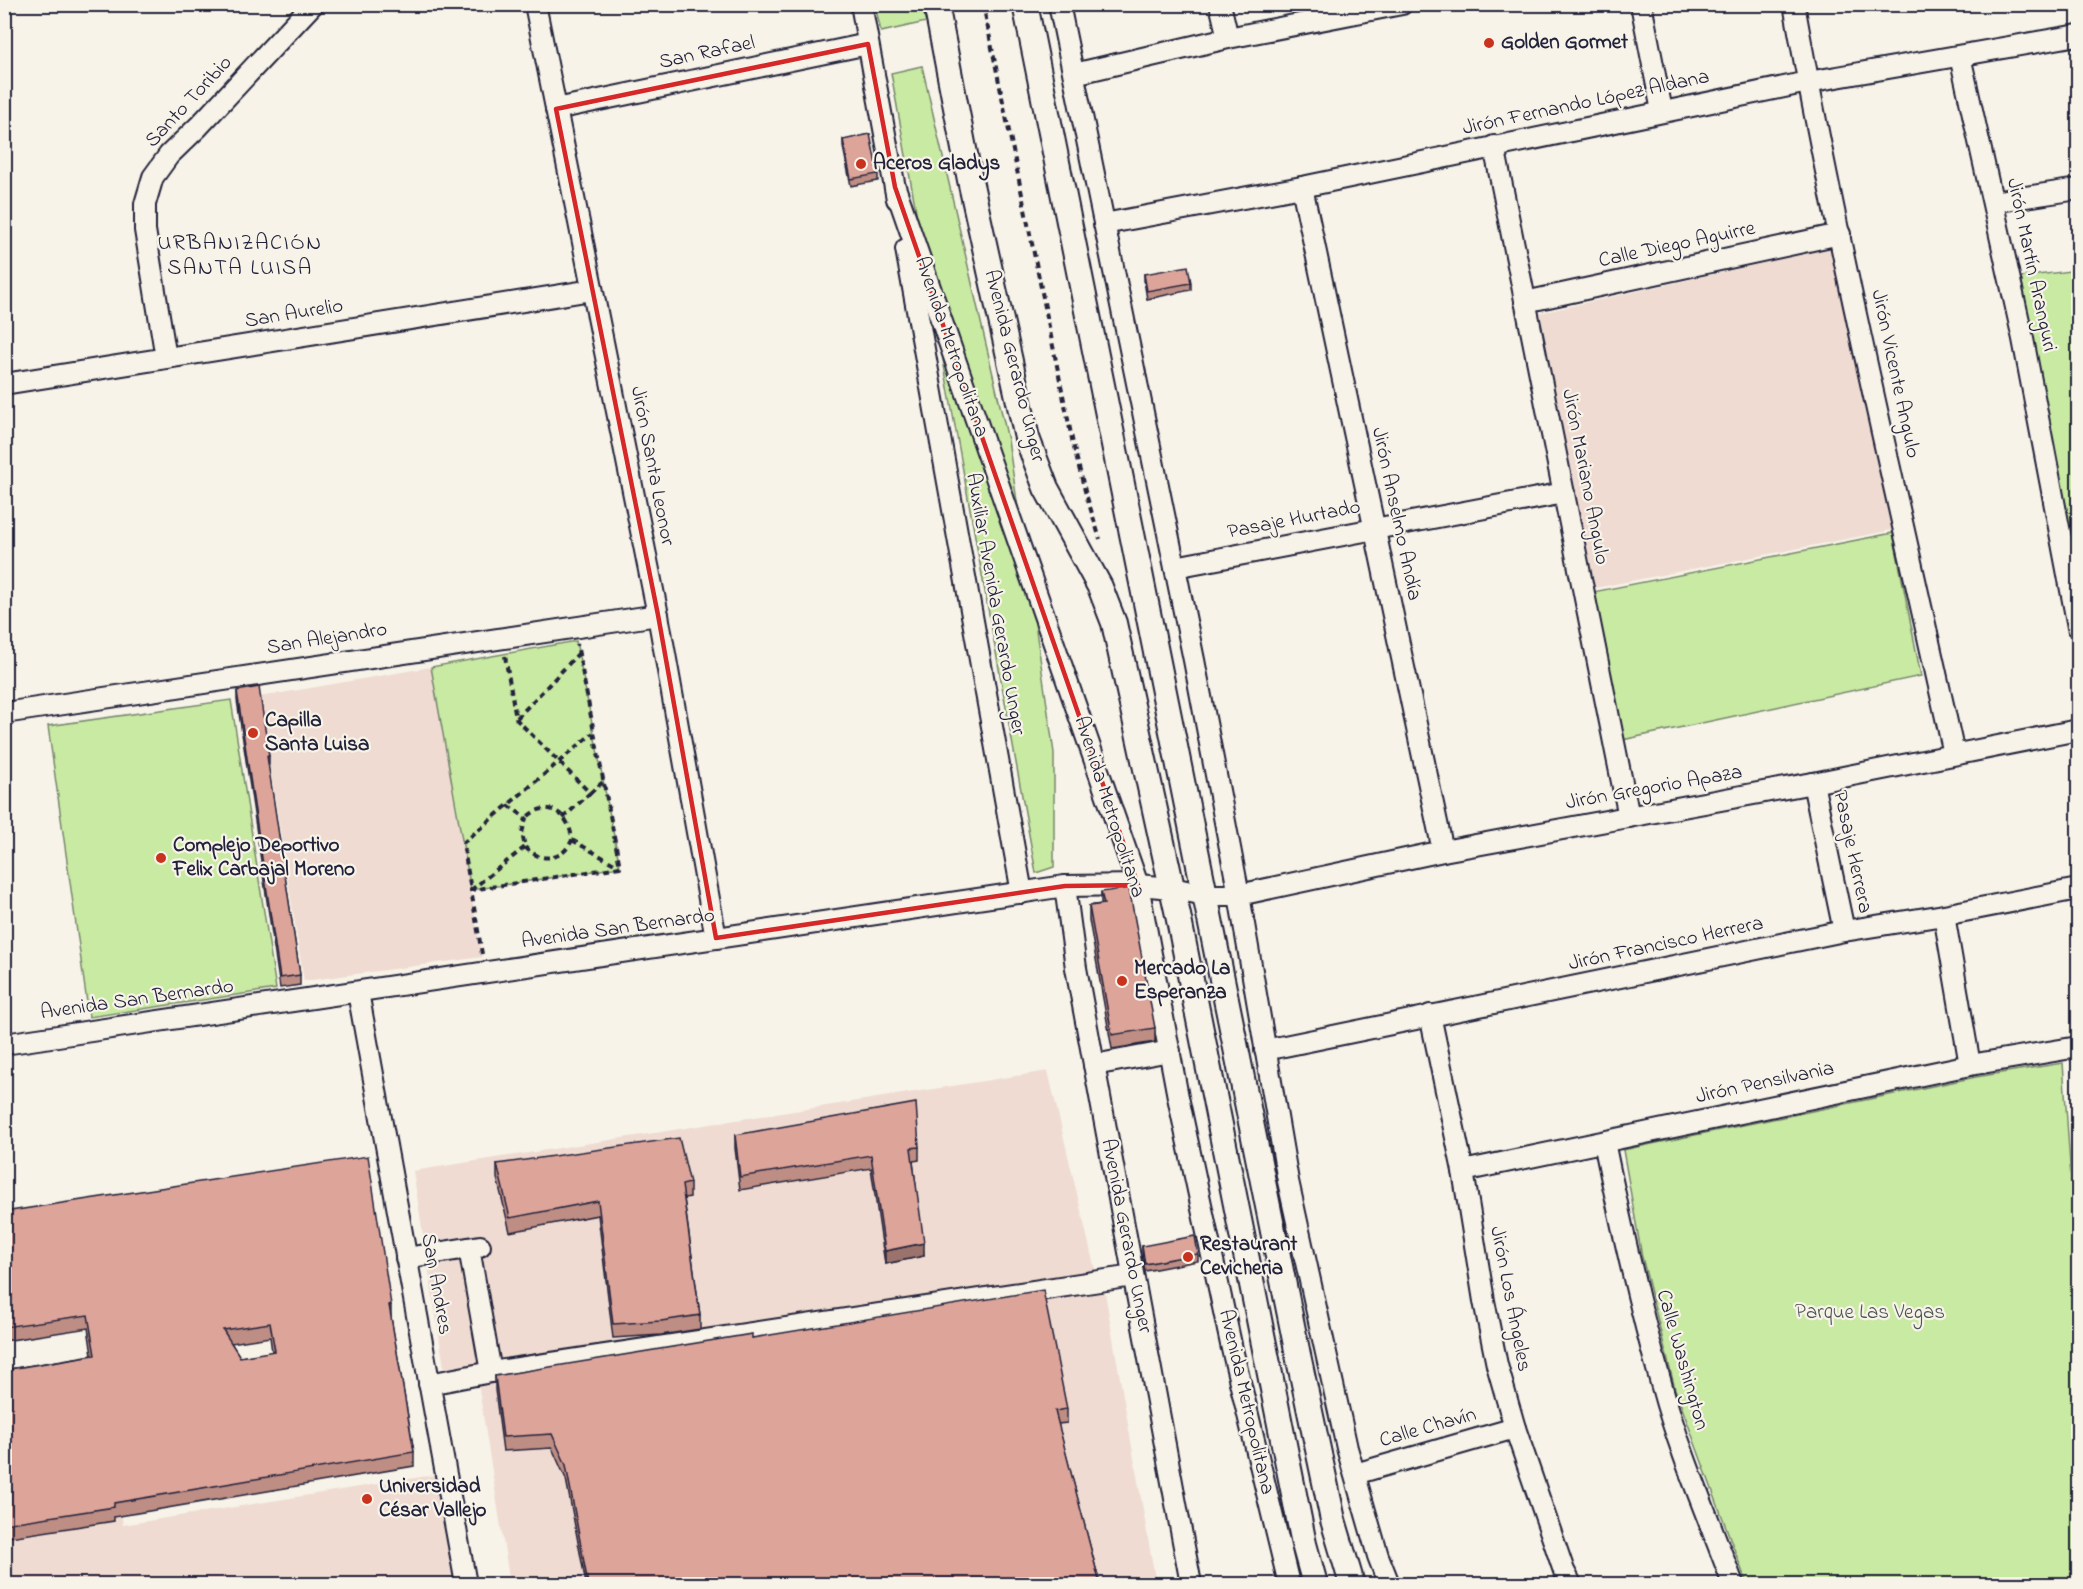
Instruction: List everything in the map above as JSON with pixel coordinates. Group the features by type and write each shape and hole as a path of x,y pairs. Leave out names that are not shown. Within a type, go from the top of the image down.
{"main road":[{"name":"Avenida Gerardo Unger","path":"936,4 970,180 1027,438 1046,488 1100,587 1114,623 1172,888"},
{"path":"1025,4 1300,1366 1333,1521 1352,1584"},
{"name":"Avenida Metropolitana","path":"1172,888 1304,1544 1315,1584"}],"street":[{"name":"Santo Toribio","path":"166,358 145,230 145,204 153,177 169,155 313,4"},
{"name":"Jirón Santa Leonor","path":"534,4 658,615 716,938"},
{"name":"Auxiliar Avenida Gerardo Unger","path":"861,4 1023,893"},
{"path":"1059,4 1175,567 1239,895 1288,1181 1347,1448 1377,1556 1389,1584"},
{"path":"1220,4 1228,38"},
{"path":"1074,74 1228,38 1402,4"},
{"path":"1641,4 1662,111"},
{"name":"Jirón Vicente Angulo","path":"1794,4 1840,234 1954,754"},
{"name":"Jirón Fernando López Aldana","path":"1104,224 1302,186 1808,82 2079,35"},
{"name":"San Rafael","path":"556,109 868,44"},
{"name":"Jirón Martín Aranguri","path":"1960,56 2023,339 2079,627"},
{"name":"Jirón Mariano Angulo","path":"1494,147 1629,817"},
{"name":"Jirón Anselmo Andía","path":"1302,186 1443,851"},
{"name":"Avenida Metropolitana","path":"895,188 1138,885 1170,1051 1233,1348 1289,1584"},
{"path":"1993,202 2079,189"},
{"name":"Calle Diego Aguirre","path":"1525,302 1840,234"},
{"name":"San Aurelio","path":"4,384 592,290"},
{"name":"Pasaje Hurtado","path":"1175,567 1564,493"},
{"name":"San Alejandro","path":"4,713 658,615"},
{"name":"Jirón Gregorio Apaza","path":"1239,895 1443,851 1813,783 2079,730"},
{"name":"Pasaje Herrera","path":"1813,783 1844,931"},
{"name":"Avenida San Bernardo","path":"4,1044 1065,886 1138,885 1172,888 1205,895 1239,895"},
{"name":"Avenida Gerardo Unger","path":"1065,886 1076,968 1191,1584"},
{"name":"Jirón Francisco Herrera","path":"1265,1050 1430,1015 1571,989 1844,931 1944,915 2079,889"},
{"path":"1944,915 1970,1065"},
{"name":"San Andres","path":"358,992 466,1584"},
{"name":"Jirón Los Ángeles","path":"1430,1015 1463,1171 1484,1302 1497,1365 1515,1428 1564,1571 1571,1584"},
{"name":"Jirón Pensilvania","path":"1463,1171 1970,1065 2079,1047"},
{"path":"1094,1065 1170,1051"},
{"name":"Calle Washington","path":"1604,1142 1627,1255 1662,1388 1694,1482 1733,1584"},
{"path":"406,1258 474,1247 491,1372"},
{"path":"429,1384 491,1372 1134,1276"},
{"name":"Calle Chavín","path":"1355,1474 1515,1428"}],"path":[{"path":"573,627 620,867"},
{"path":"502,638 516,719 590,793"},
{"path":"516,719 579,653"},
{"path":"485,972 463,843 594,732"},
{"path":"563,818 603,781"},
{"path":"508,805 526,818"},
{"path":"542,808 554,810 571,829 572,840 565,851 554,858 540,857 525,847 522,833 526,818 542,808"},
{"path":"572,840 620,867"},
{"path":"471,890 525,847"},
{"path":"471,890 620,867"}],"highlighted area":[{"path":"868,44 895,187 1138,885 1065,886 716,938 658,615 556,109"}],"shaded area":[{"path":"1831,248 1892,530 1595,588 1540,313"},
{"path":"431,667 482,957 304,981 259,697"},
{"path":"1048,1071 1099,1287 1104,1287 1156,1584 510,1584 478,1383 447,1386 413,1171"},
{"name":"Universidad César Vallejo","path":"94,1365 123,1525 446,1473 466,1584 5,1584 5,1380"}],"green space":[{"path":"875,5 922,5 926,22 881,32"},
{"path":"922,66 1008,440 1054,753 1054,867 1036,873 891,73"},
{"path":"2078,270 2078,574 2021,277"},
{"path":"1893,533 1921,676 1622,740 1593,592"},
{"path":"576,641 620,867 471,890 431,667"},
{"name":"Complejo Deportivo Felix Carbajal Moreno","path":"231,700 276,989 89,1017 48,726"},
{"name":"Parque Las Vegas","path":"2063,1063 2078,1281 2078,1584 1747,1584 1675,1389 1642,1257 1623,1150 1976,1077"}],"building":[{"name":"Aceros Gladys","path":"870,134 878,174 851,179 843,140"},
{"path":"1188,266 1191,283 1147,291 1144,274"},
{"path":"259,687 269,756 267,756 300,975 280,978 237,691"},
{"name":"Mercado La Esperanza","path":"1129,888 1155,1028 1112,1035 1089,906 1104,904 1101,892"},
{"path":"916,1103 919,1147 911,1148 924,1243 885,1251 871,1155 740,1177 735,1135"},
{"path":"679,1138 690,1183 682,1185 700,1315 661,1321 613,1324 598,1201 510,1218 497,1164"},
{"path":"368,1156 391,1305 389,1305 414,1452 114,1503 114,1507 4,1524 4,1370 95,1355 88,1315 4,1327 4,1212","holes":["270,1323 275,1351 240,1357 223,1330"]},
{"path":"1195,1236 1198,1254 1145,1264 1142,1246"},
{"path":"1043,1290 1067,1409 1055,1411 1100,1584 588,1584 566,1465 552,1434 503,1437 495,1376 752,1334 752,1338"},
{"path":"4,1579 16,1584 4,1584"}],"place":[{"name":"Golden Gormet","path":"1489,43"},
{"name":"Aceros Gladys","path":"861,164"},
{"name":"Capilla Santa Luisa","path":"253,733"},
{"name":"Complejo Deportivo Felix Carbajal Moreno","path":"161,858"},
{"name":"Mercado La Esperanza","path":"1122,981"},
{"name":"Restaurant Cevicheria","path":"1188,1257"},
{"name":"Universidad César Vallejo","path":"367,1499"}],"district":[{"name":"URBANIZACIÓN SANTA LUISA","path":"240,256"}]}
